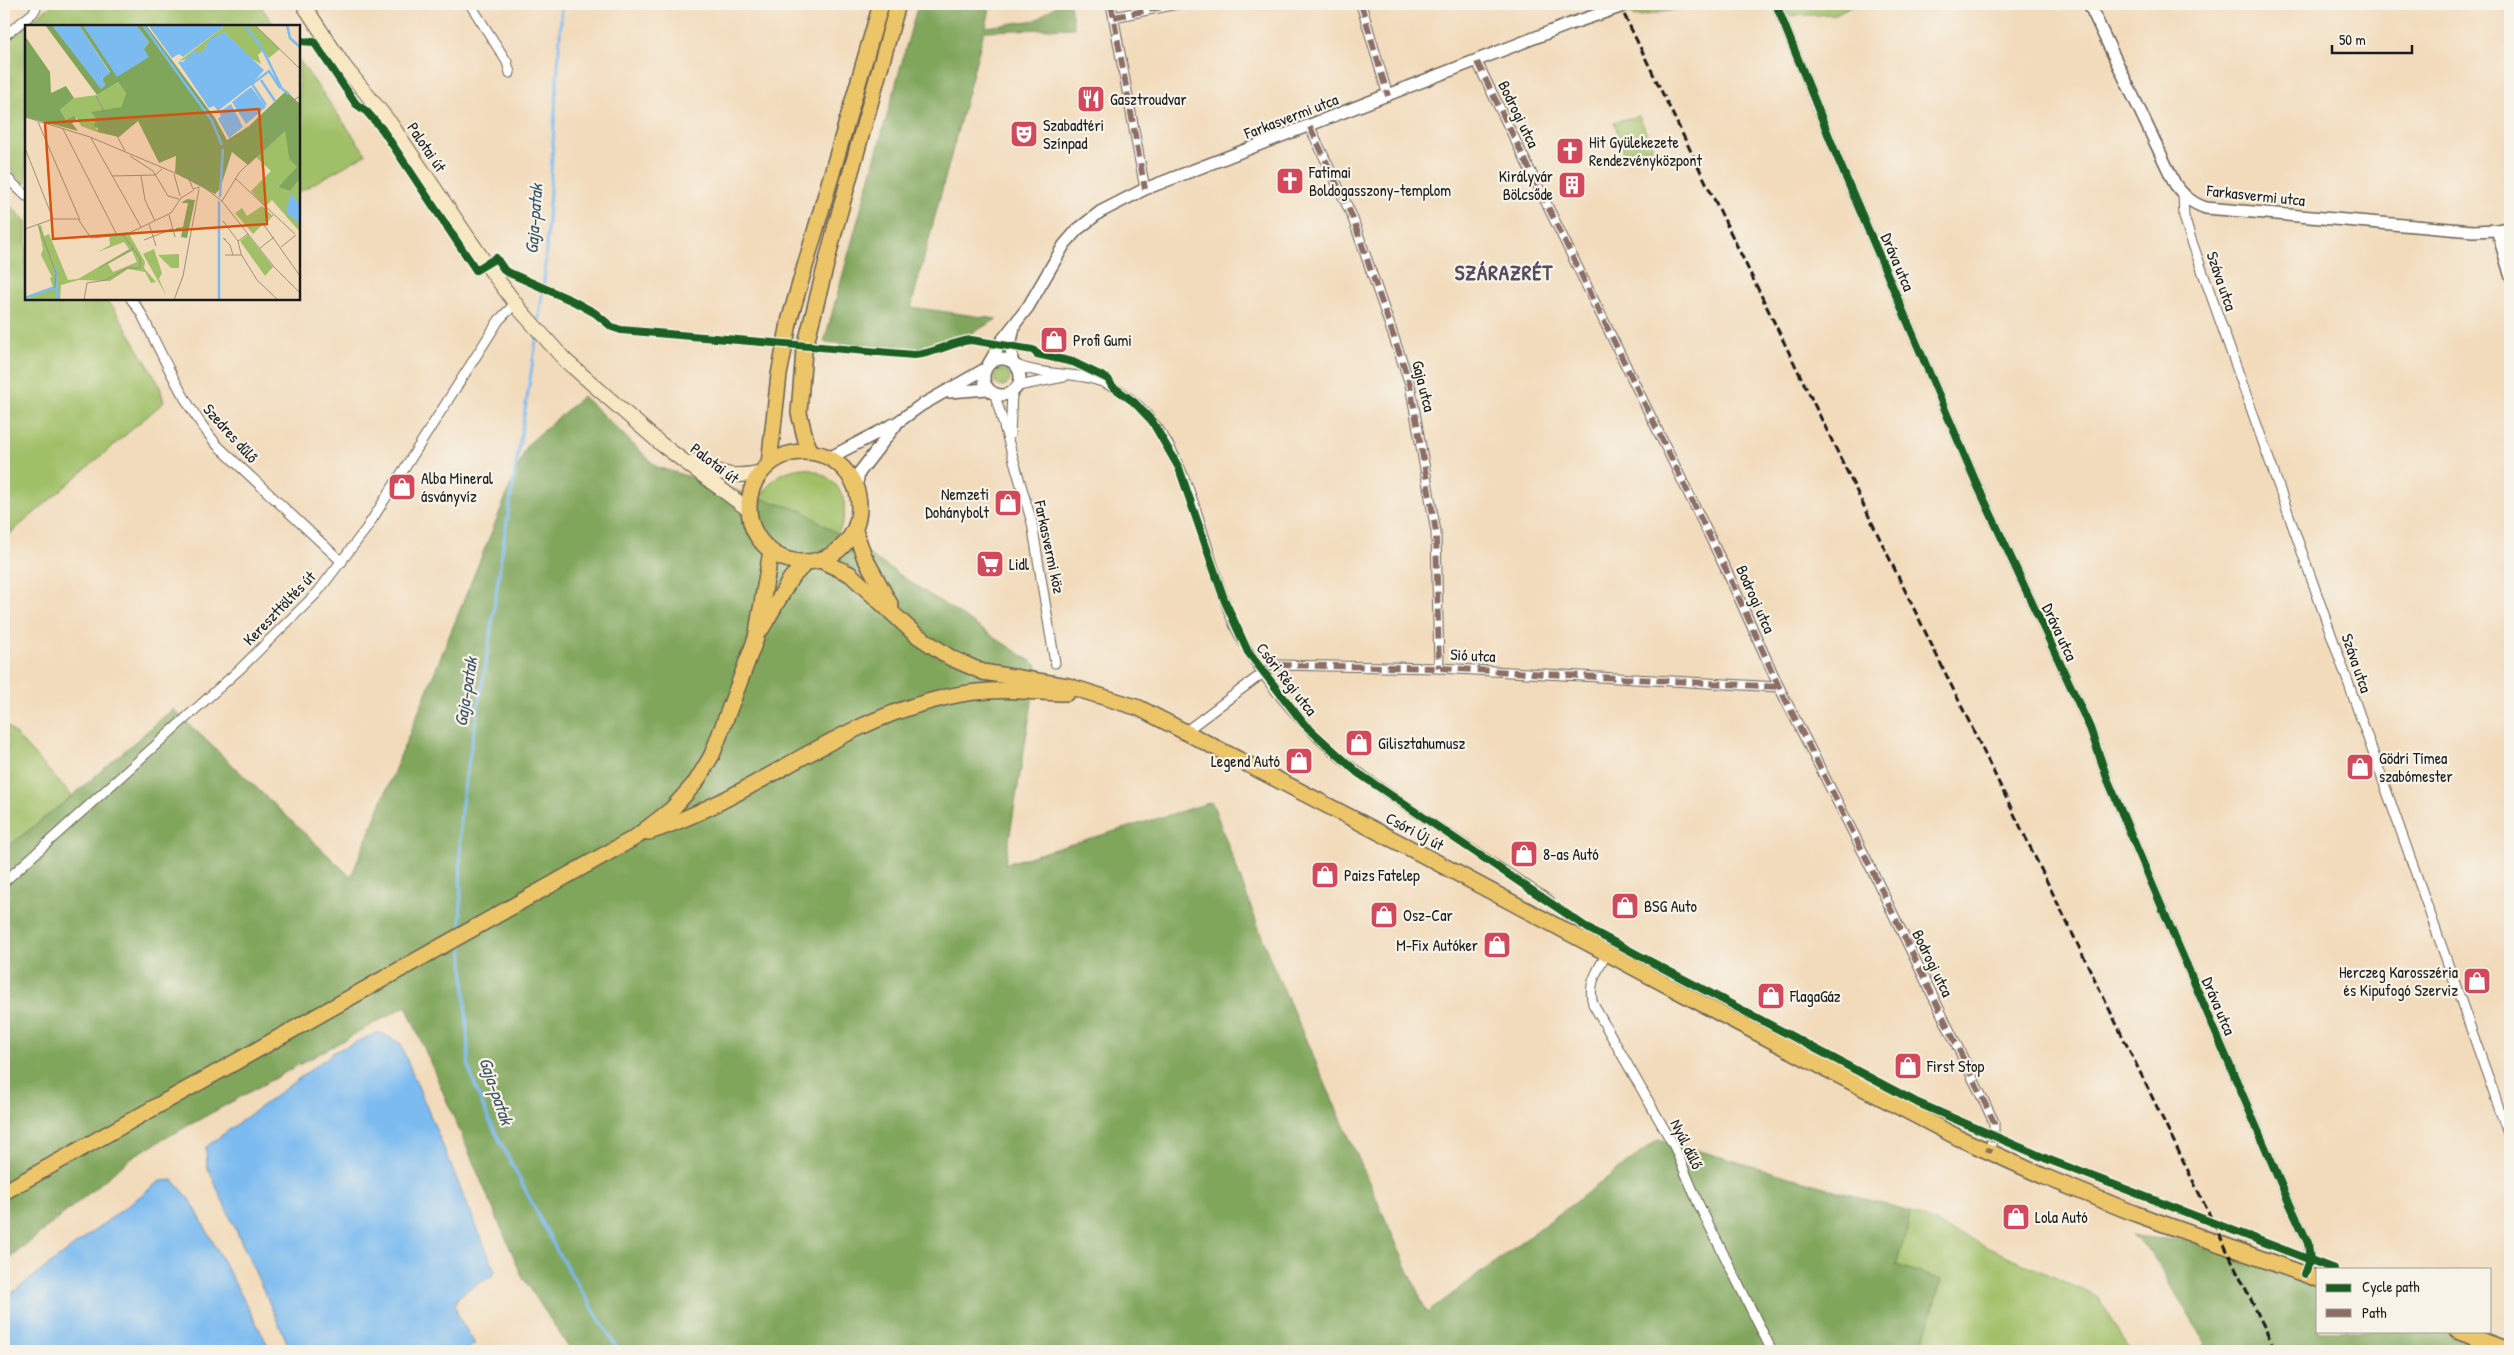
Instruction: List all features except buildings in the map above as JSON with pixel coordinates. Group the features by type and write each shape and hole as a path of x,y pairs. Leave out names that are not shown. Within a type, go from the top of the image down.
{"main road":[{"name":"Palotai út","path":"303,4 344,66 390,123 518,308 559,353 661,444 749,510"},
{"path":"881,4 784,344 765,468 752,489 749,510 756,534 771,552 788,560 814,561 850,574 935,650 983,672 1004,677 1056,683 1094,692"},
{"path":"811,452 806,441 799,413 805,346 836,224 898,4"},
{"name":"Palotai út","path":"661,444 715,471 743,476 765,468"},
{"path":"765,468 792,453 811,452 829,458 844,469 856,488 859,506 855,532 864,556 895,614"},
{"path":"756,638 791,578 814,561 841,548 855,532"},
{"path":"4,1192 636,836 672,809 706,766 719,740 756,638 771,552"},
{"path":"636,836 704,812 846,734 900,710 931,700 987,691 1094,692"},
{"name":"Csóri Új út","path":"1094,692 1139,708 1186,731 1988,1152 2136,1214 2311,1276"},
{"path":"2461,1332 2510,1351"}],"street":[{"path":"4,36 33,13 38,4"},
{"path":"470,4 507,62 510,72"},
{"path":"1111,4 1145,189"},
{"path":"1114,16 1177,4"},
{"path":"1361,4 1388,96"},
{"name":"Farkasvermi utca","path":"986,367 1003,338 1015,325 1064,245 1077,230 1100,212 1145,189 1629,4"},
{"name":"Dráva utca","path":"1776,4 1838,160 1975,480 2090,728 2107,778 2283,1191 2308,1243 2311,1276"},
{"name":"Farkasvermi utca","path":"2089,4 2174,184 2189,201 2206,208 2454,229 2496,230 2510,226"},
{"name":"Bodrogi utca","path":"1477,62 1730,576 1779,687 1865,856 1994,1122 1994,1136 1988,1152"},
{"name":"Gaja utca","path":"1310,127 1352,216 1410,384 1436,532 1439,668"},
{"path":"4,175 25,195"},
{"name":"Száva utca","path":"2183,195 2184,217 2191,239 2510,1139"},
{"path":"2496,230 2510,274"},
{"name":"Szedres dűlő","path":"132,300 141,313 188,407 200,424 217,444 342,562"},
{"name":"Kereszttöltés út","path":"4,882 240,669 298,613 342,562 366,529 499,320 518,308"},
{"name":"Farkasvermi utca","path":"1014,364 1010,341 1015,325"},
{"path":"829,458 898,422 920,406 1002,359 1014,364 1020,376 1015,390 1001,396 991,392 946,392"},
{"name":"Csóri Régi utca","path":"1014,364 1037,372 1076,375 1096,379 1119,391 1152,421 1163,438 1184,480 1230,617 1248,652 1304,724 1351,767 1550,901"},
{"path":"986,367 983,380 991,392"},
{"name":"Csóri Régi utca","path":"1015,390 1076,375"},
{"name":"Farkasvermi köz","path":"1009,440 1015,390"},
{"name":"Farkasvermi köz","path":"991,392 1009,440 1037,546 1055,663"},
{"path":"856,488 859,473 898,422"},
{"name":"Sió utca","path":"1186,731 1276,665 1439,668 1779,687"},
{"name":"Nyúl dűlő","path":"1607,953 1591,983 1590,993 1593,1004 1674,1146 1699,1205 1772,1351"}],"green space":[{"path":"53,4 259,4 274,25 27,25"},
{"path":"918,4 991,4 986,27 1036,20 1058,4 1070,4 1074,28 984,31 911,307 997,319 965,337 923,351 824,342"},
{"path":"1628,4 1709,4 1634,17"},
{"path":"1771,4 1854,4 1836,14 1790,16"},
{"path":"25,26 25,184 4,164 4,43"},
{"path":"300,61 366,154 300,191"},
{"path":"1639,116 1653,148 1624,153 1614,122"},
{"path":"10,205 25,220 25,300 105,300 114,308 159,384 164,402 4,539 4,210"},
{"path":"1002,370 1008,372 1010,378 1008,384 1002,386 996,384 994,378 996,372"},
{"path":"583,396 657,467 803,511 1038,666 1005,864 1212,802 1271,961 1427,1313 1659,1139 1910,1212 1908,1226 1896,1265 1941,1280 1921,1351 571,1351 522,1276 406,1006 135,1155 4,1263 4,850 72,796 173,709 351,877 527,445"},
{"path":"802,468 828,478 842,495 844,518 839,531 831,543 759,507 765,491 779,475"},
{"path":"4,722 72,796 4,850"},
{"path":"1910,1212 2098,1297 2131,1351 1921,1351 1941,1280 1896,1265 1908,1226"},
{"path":"2132,1236 2222,1244 2316,1278 2316,1332 2460,1332 2510,1351 2196,1351 2206,1344 2147,1246"}],"water":[{"path":"379,1032 400,1043 495,1271 493,1275 466,1291 456,1302 459,1318 475,1344 464,1351 291,1351 207,1166 206,1147 336,1051"},
{"path":"173,1180 190,1199 271,1351 4,1351 4,1299 160,1181"}],"waterway":[{"name":"Gaja-patak","path":"538,323 544,282 562,4"},
{"name":"Gaja-patak","path":"461,929 460,821 464,788 488,651 537,336"},
{"name":"Gaja-patak","path":"462,940 469,1068 477,1091 489,1120 558,1253 619,1351"}],"railway":[{"path":"1619,4 2276,1351"}],"marked path":[{"path":"1111,4 1145,189"},
{"path":"1114,17 1177,4"},
{"path":"1361,4 1388,96"},
{"path":"1477,62 1729,576 1779,687 1865,856 1994,1122 1994,1136 1988,1152"},
{"path":"1310,127 1352,216 1410,384 1436,532 1439,668"},
{"path":"1263,673 1276,665 1439,668 1779,687"}],"cycle path":[{"path":"1776,4 1838,159 1975,480 2090,728 2107,778 2308,1243 2310,1260 2305,1274"},
{"path":"300,41 314,42 356,104 366,111 382,129 476,270 496,258 505,271 573,301 595,313 612,327 621,330 914,355 929,353 956,343 971,340 1033,350 1037,354 1073,362 1108,379 1112,386 1134,402 1152,421 1179,468 1224,599 1248,652 1304,724 1358,773 1589,929 1918,1103 2047,1159 2331,1268"}],"place":[{"name":"Gasztroudvar","path":"1091,99"},
{"name":"Szabadtéri Színpad","path":"1024,134"},
{"name":"Hit Gyülekezete Rendezvényközpont","path":"1570,151"},
{"name":"Fatimai Boldogasszony-templom","path":"1290,181"},
{"name":"Királyvár Bölcsőde","path":"1572,185"},
{"name":"Profi Gumi","path":"1054,340"},
{"name":"Alba Mineral ásványvíz","path":"402,487"},
{"name":"Nemzeti Dohánybolt","path":"1008,503"},
{"name":"Lidl","path":"990,564"},
{"name":"Gilisztahumusz","path":"1359,743"},
{"name":"Legend Autó","path":"1299,761"},
{"name":"Gödri Tímea szabómester","path":"2360,767"},
{"name":"8-as Autó","path":"1524,854"},
{"name":"Paizs Fatelep","path":"1325,875"},
{"name":"BSG Auto","path":"1625,906"},
{"name":"Osz-Car","path":"1384,915"},
{"name":"M-Fix Autóker","path":"1497,945"},
{"name":"Herczeg Karosszéria és Kipufogó Szerviz","path":"2477,981"},
{"name":"FlagaGáz","path":"1771,996"},
{"name":"First Stop","path":"1908,1066"},
{"name":"Lola Autó","path":"2016,1217"}],"district":[{"name":"SZÁRAZRÉT","path":"1504,273"}]}
